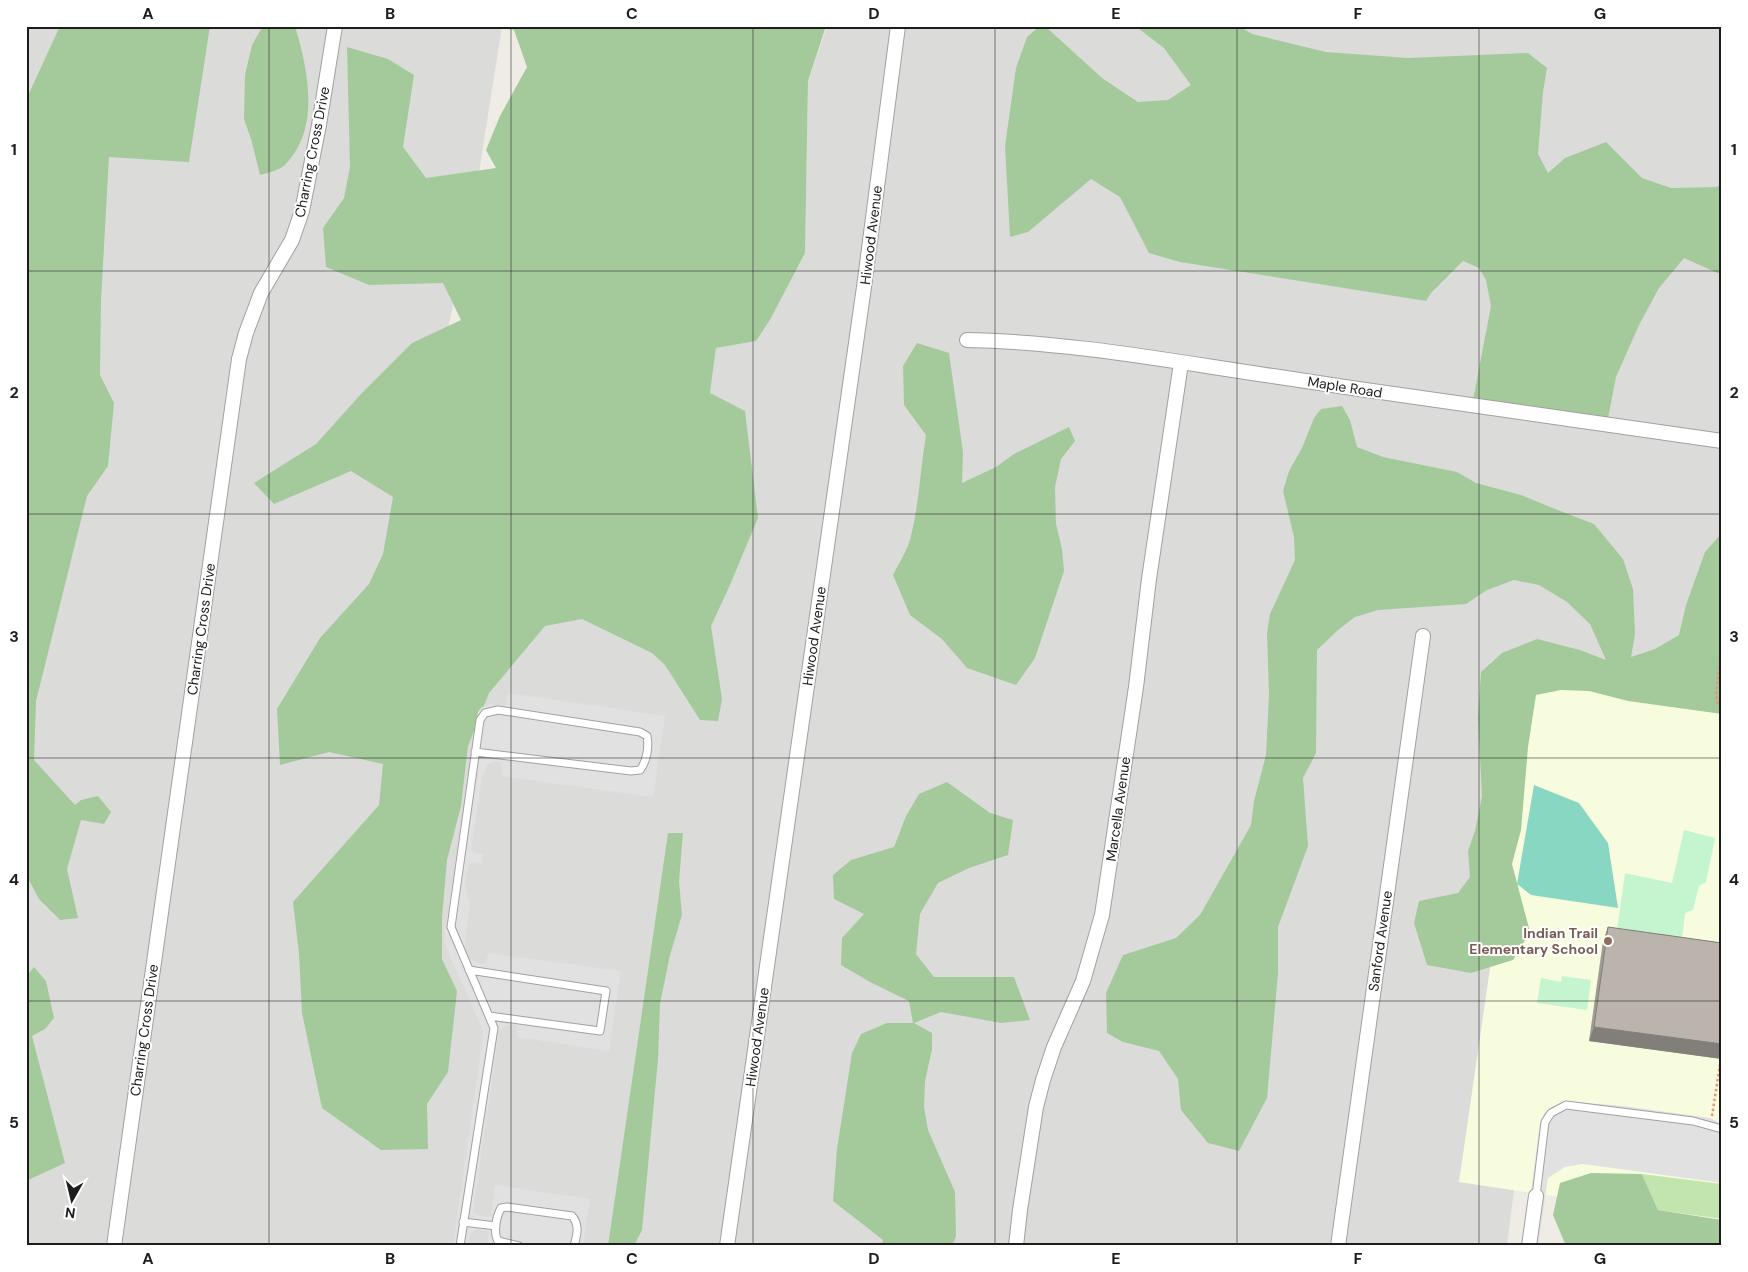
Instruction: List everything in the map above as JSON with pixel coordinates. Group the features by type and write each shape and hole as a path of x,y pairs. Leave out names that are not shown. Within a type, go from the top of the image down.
{"street":[{"name":"Charring Cross Drive","path":"114,1246 239,359 246,333 261,293 292,240 302,211 319,125 335,26"},
{"name":"Hiwood Avenue","path":"727,1246 864,287 898,26"},
{"name":"Maple Road","path":"967,340 1012,341 1181,363 1722,440"},
{"name":"Marcella Avenue","path":"1016,1246 1035,1116 1043,1080 1054,1047 1083,981 1102,915 1181,363"},
{"name":"Sanford Avenue","path":"1338,1246 1423,636"},
{"path":"1529,1246 1536,1196"}],"lane":[{"path":"460,1246 494,1028 451,927 475,752 480,720 485,713 498,710 640,732 646,736 648,744 645,764 640,770 631,772 475,752"},
{"path":"469,970 606,991 600,1031 489,1016"},
{"path":"1536,1196 1545,1122 1551,1113 1566,1105 1693,1121 1722,1129"},
{"path":"519,1246 498,1241 495,1235 498,1212 501,1208 507,1206 572,1216 578,1227 574,1246"},
{"path":"463,1222 496,1226"}],"path":[{"path":"1722,647 1716,695 1718,704 1722,707"},
{"path":"1712,1116 1721,1058"}],"shaded area":[{"path":"26,26 502,26 469,236 407,507 710,393 716,348 756,341 770,320 805,253 808,81 827,26 1722,26 1722,699 1459,1182 1514,1190 1507,1246 26,1246"},
{"name":"Indian Trail Elementary School","path":"1533,672 1722,699 1722,1221 1459,1182"},
{"path":"508,693 665,716 653,797 501,776 501,762 495,761 488,764 482,778 471,850 475,853 483,854 482,864 474,862 469,864 465,886 470,905 464,949 470,959 480,964 486,963 488,953 621,971 609,1051 517,1037 517,1026 515,1024 504,1026 499,1032 473,1211 477,1215 489,1217 495,1185 590,1199 583,1246 487,1246 489,1232 477,1229 470,1234 468,1246 453,1246 483,1031 444,938 478,712 482,707 490,704 506,706"},
{"path":"1564,1101 1624,1106 1710,1118 1722,1124 1722,1183 1583,1164 1565,1167 1548,1178 1538,1246 1524,1246 1540,1123 1544,1114 1550,1108"}],"green space":[{"path":"60,26 210,26 189,162 109,157 101,301 100,375 114,403 108,466 87,496 36,701 34,760 75,805 81,800 98,796 111,812 104,824 81,820 67,869 78,918 60,920 39,899 29,880 29,858 26,859 26,100"},
{"path":"263,26 295,26 304,61 308,98 304,134 296,150 283,167 260,175 244,119 245,75 252,45"},
{"path":"488,26 826,26 808,81 805,253 770,320 756,341 716,348 710,393 745,411 758,518 711,626 722,699 718,721 700,720 665,665 652,653 582,619 545,626 489,693 468,746 461,806 447,860 442,917 442,959 457,991 448,1072 427,1104 428,1149 381,1150 322,1108 302,1013 299,954 293,902 379,805 383,764 329,752 280,765 277,709 320,638 369,584 383,554 393,497 351,471 274,504 254,483 316,444 361,394 412,343 461,320 443,283 369,285 326,267 323,228 344,198 350,167 347,47 388,59 414,75 403,147 426,178 496,168 486,150 500,116 527,67 514,30"},
{"path":"1040,26 1045,26 1102,78 1138,102 1168,100 1191,85 1164,48 1135,26 1239,26 1252,34 1326,52 1408,58 1528,53 1547,68 1538,154 1548,173 1565,158 1606,142 1642,178 1671,188 1717,187 1722,183 1722,275 1684,258 1659,288 1639,325 1616,377 1608,418 1473,400 1491,306 1486,280 1479,268 1463,261 1431,293 1426,301 1180,262 1149,253 1120,197 1091,179 1028,232 1010,237 1005,146 1016,68 1027,37"},
{"path":"917,343 949,353 963,452 962,483 996,467 1014,454 1069,427 1075,441 1061,459 1055,487 1056,524 1062,549 1064,571 1035,658 1016,685 967,668 942,639 910,615 893,575 909,543 917,503 926,435 904,405 903,366"},
{"path":"1342,406 1350,420 1357,447 1383,457 1457,472 1476,483 1521,495 1594,524 1623,559 1633,589 1635,634 1631,657 1655,649 1679,635 1686,605 1705,552 1722,535 1722,714 1628,701 1589,691 1561,690 1536,695 1528,747 1521,830 1512,864 1530,932 1513,960 1471,973 1427,965 1414,923 1419,901 1458,893 1470,877 1468,851 1475,831 1482,796 1478,719 1481,672 1502,653 1537,639 1580,650 1606,660 1590,624 1567,602 1539,585 1514,580 1487,590 1466,604 1378,610 1355,617 1338,630 1317,650 1316,753 1303,778 1308,846 1278,927 1278,973 1267,1098 1239,1151 1208,1143 1181,1110 1178,1079 1159,1051 1123,1042 1107,1033 1106,993 1123,955 1176,938 1200,915 1251,825 1254,801 1266,755 1269,694 1267,633 1270,614 1295,560 1294,537 1283,491 1289,471 1302,448 1314,418 1321,409"},
{"path":"947,782 990,813 1013,820 1008,855 969,868 938,883 920,914 916,954 934,977 1014,977 1030,1020 1001,1023 941,1012 914,1023 932,1033 932,1049 925,1081 924,1107 928,1130 955,1192 956,1236 952,1246 881,1246 883,1240 833,1201 837,1149 852,1053 861,1034 887,1023 913,1023 909,1001 841,965 842,938 864,914 834,899 833,875 851,860 894,847 906,816 919,794"},
{"path":"1534,785 1579,803 1608,843 1618,908 1531,895 1517,884"},
{"path":"1684,830 1715,838 1706,882 1699,886 1693,910 1685,913 1682,939 1617,930 1625,873 1672,883"},
{"path":"668,833 683,833 679,881 682,915 670,955 660,1004 658,1059 642,1230 634,1246 608,1246"},
{"path":"26,964 29,973 34,967 46,981 54,1018 45,1029 32,1036 65,1163 26,1181"},
{"path":"1562,976 1591,980 1587,1010 1537,1003 1541,978 1561,982"},
{"path":"1591,1173 1642,1174 1658,1210 1722,1220 1722,1246 1566,1246 1553,1215 1560,1183"},
{"path":"1642,1174 1722,1184 1722,1219 1658,1210"}],"building":[{"path":"1608,927 1722,943 1722,1044 1594,1027"}],"place":[{"name":"Indian Trail Elementary School","path":"1608,941"}]}
